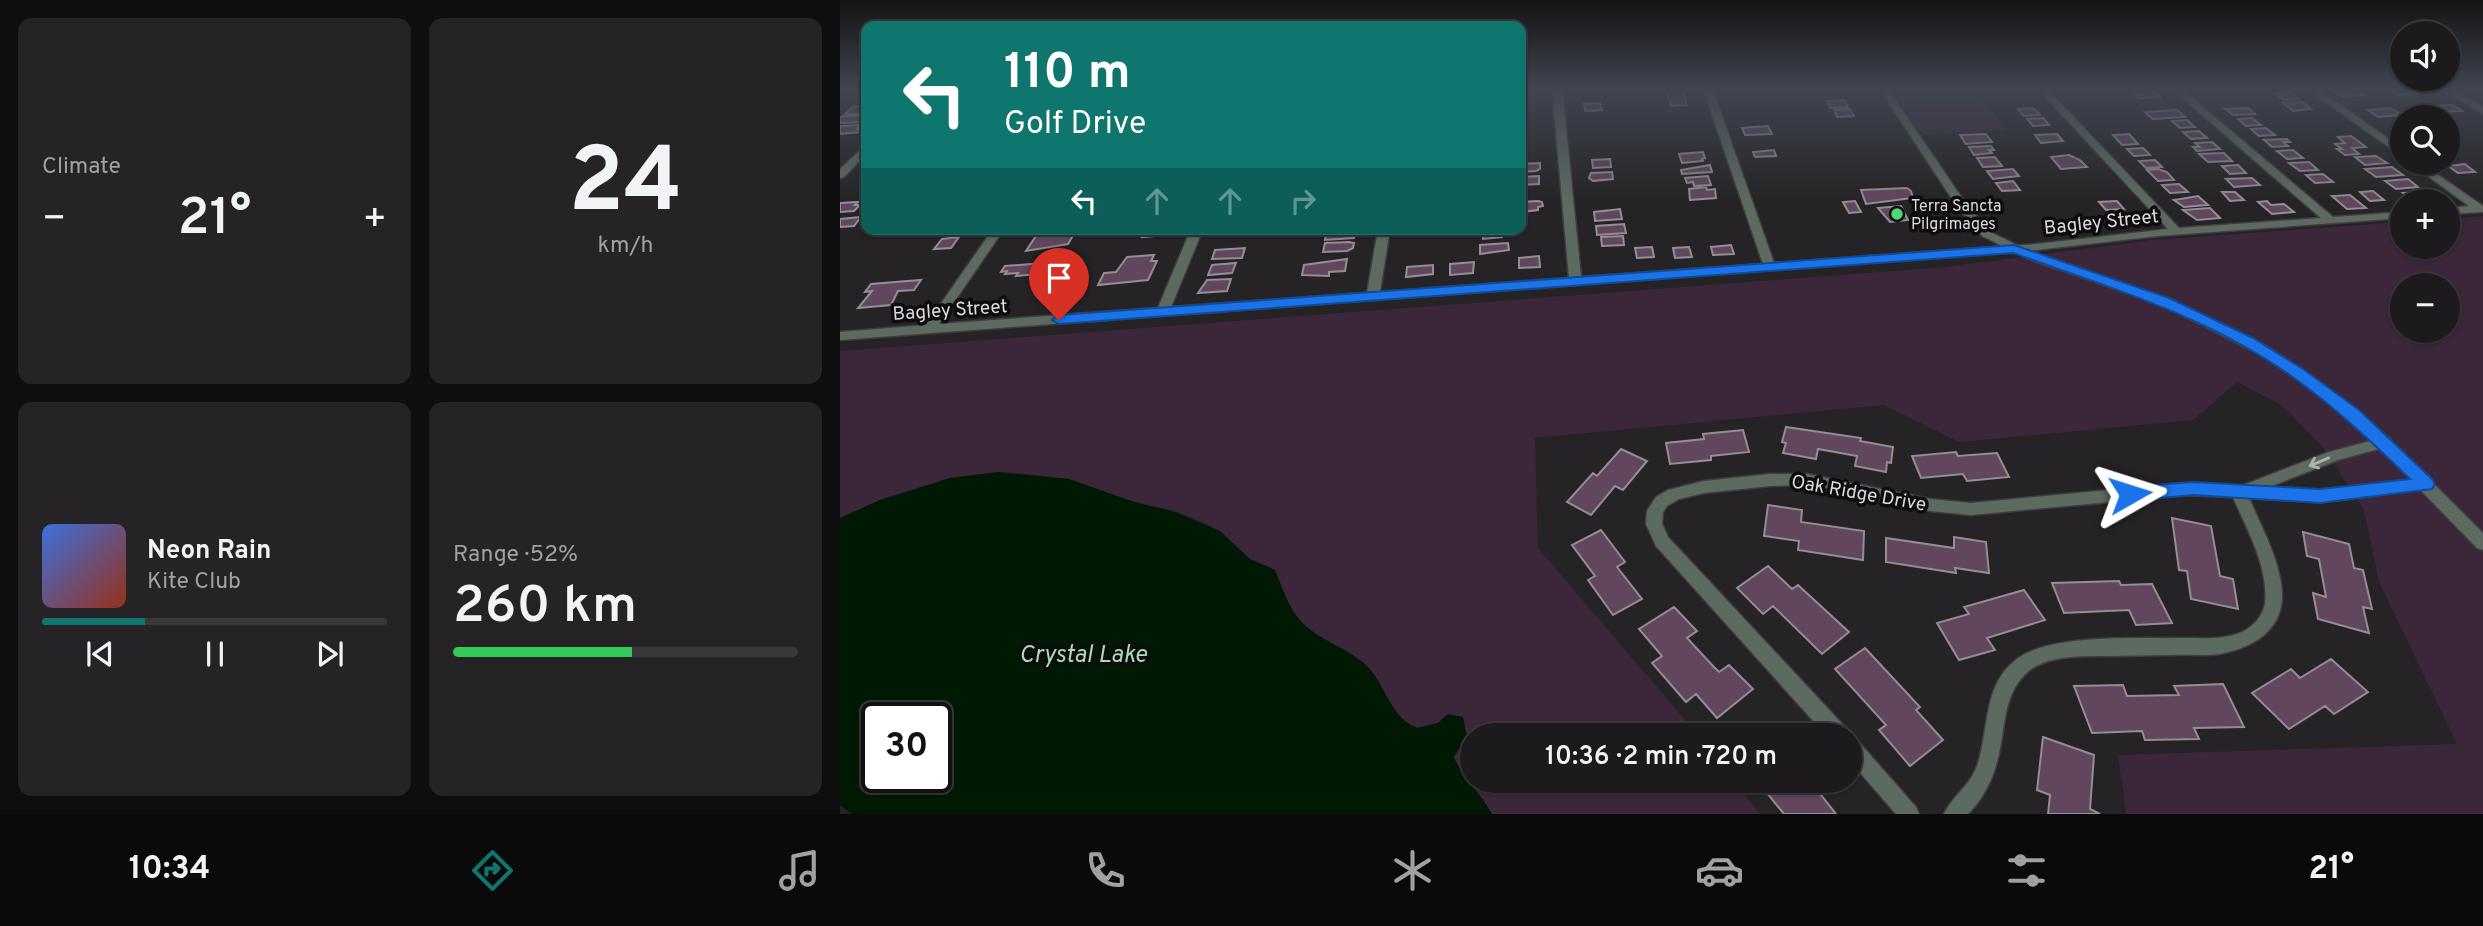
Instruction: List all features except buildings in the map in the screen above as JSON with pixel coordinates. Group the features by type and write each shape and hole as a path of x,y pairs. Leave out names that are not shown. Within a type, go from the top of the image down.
{"street":[{"path":"1561,126 1575,281"},
{"path":"1720,126 1770,267"},
{"path":"1908,126 1981,230 2014,249 2153,297 2222,328 2266,352 2318,387 2385,442 2483,542"},
{"path":"2077,126 2177,232"},
{"path":"2220,126 2330,220"},
{"path":"2364,126 2390,145"},
{"path":"840,175 861,153"},
{"path":"2432,175 2481,209"},
{"path":"2460,210 2481,209"},
{"name":"Bagley Street","path":"840,336 2014,249 2177,232 2390,216"},
{"path":"929,330 995,235"},
{"path":"1163,312 1195,235"},
{"path":"1373,296 1383,235"},
{"name":"Oak Ridge Drive","path":"2239,493 2326,458 2385,442"},
{"name":"Oak Ridge Drive","path":"1828,723 1662,541 1654,520 1657,509 1665,499 1685,489 1794,479 1824,482 1963,509 2185,489 2320,496 2426,484"},
{"path":"1954,814 1975,792 1985,775 2002,690 2009,677 2030,659 2067,649 2218,646 2239,642 2262,628 2273,612 2275,584 2239,493"},
{"path":"1862,761 1909,814"}],"shaded area":[{"path":"1917,126 2004,126 2007,130 1923,135"},
{"path":"2483,216 2483,814 2126,814 2118,755 2457,744 2379,582 2364,510 2326,451 2283,406 2237,382 2193,420 1959,442 1884,405 1535,438 1538,548 1688,723 1460,723 1460,726 1448,714 1438,723 1417,728 1401,717 1367,666 1300,620 1272,568 1250,559 1210,525 1175,511 1134,502 1069,479 998,472 950,478 880,500 840,518 840,351 1946,267 2154,240 2390,223 2390,259 2460,259 2460,218"},
{"path":"1460,749 1460,769 1455,761 1454,757"},
{"path":"1478,793 1743,793 1760,814 1492,814"}],"water":[{"name":"Crystal Lake","path":"998,472 1069,479 1134,502 1175,512 1220,531 1250,559 1275,570 1288,602 1299,619 1314,633 1367,666 1400,717 1417,728 1438,723 1448,714 1463,717 1464,723 1460,723 1460,748 1454,756 1460,768 1460,793 1478,793 1492,814 852,814 840,805 840,518 880,500 950,478"}],"place":[{"name":"Terra Sancta Pilgrimages","path":"1897,214"}],"route":[{"path":"1059,320 2014,249 2164,301 2266,352 2353,414 2426,484 2320,496 2193,489 2130,494"}]}
